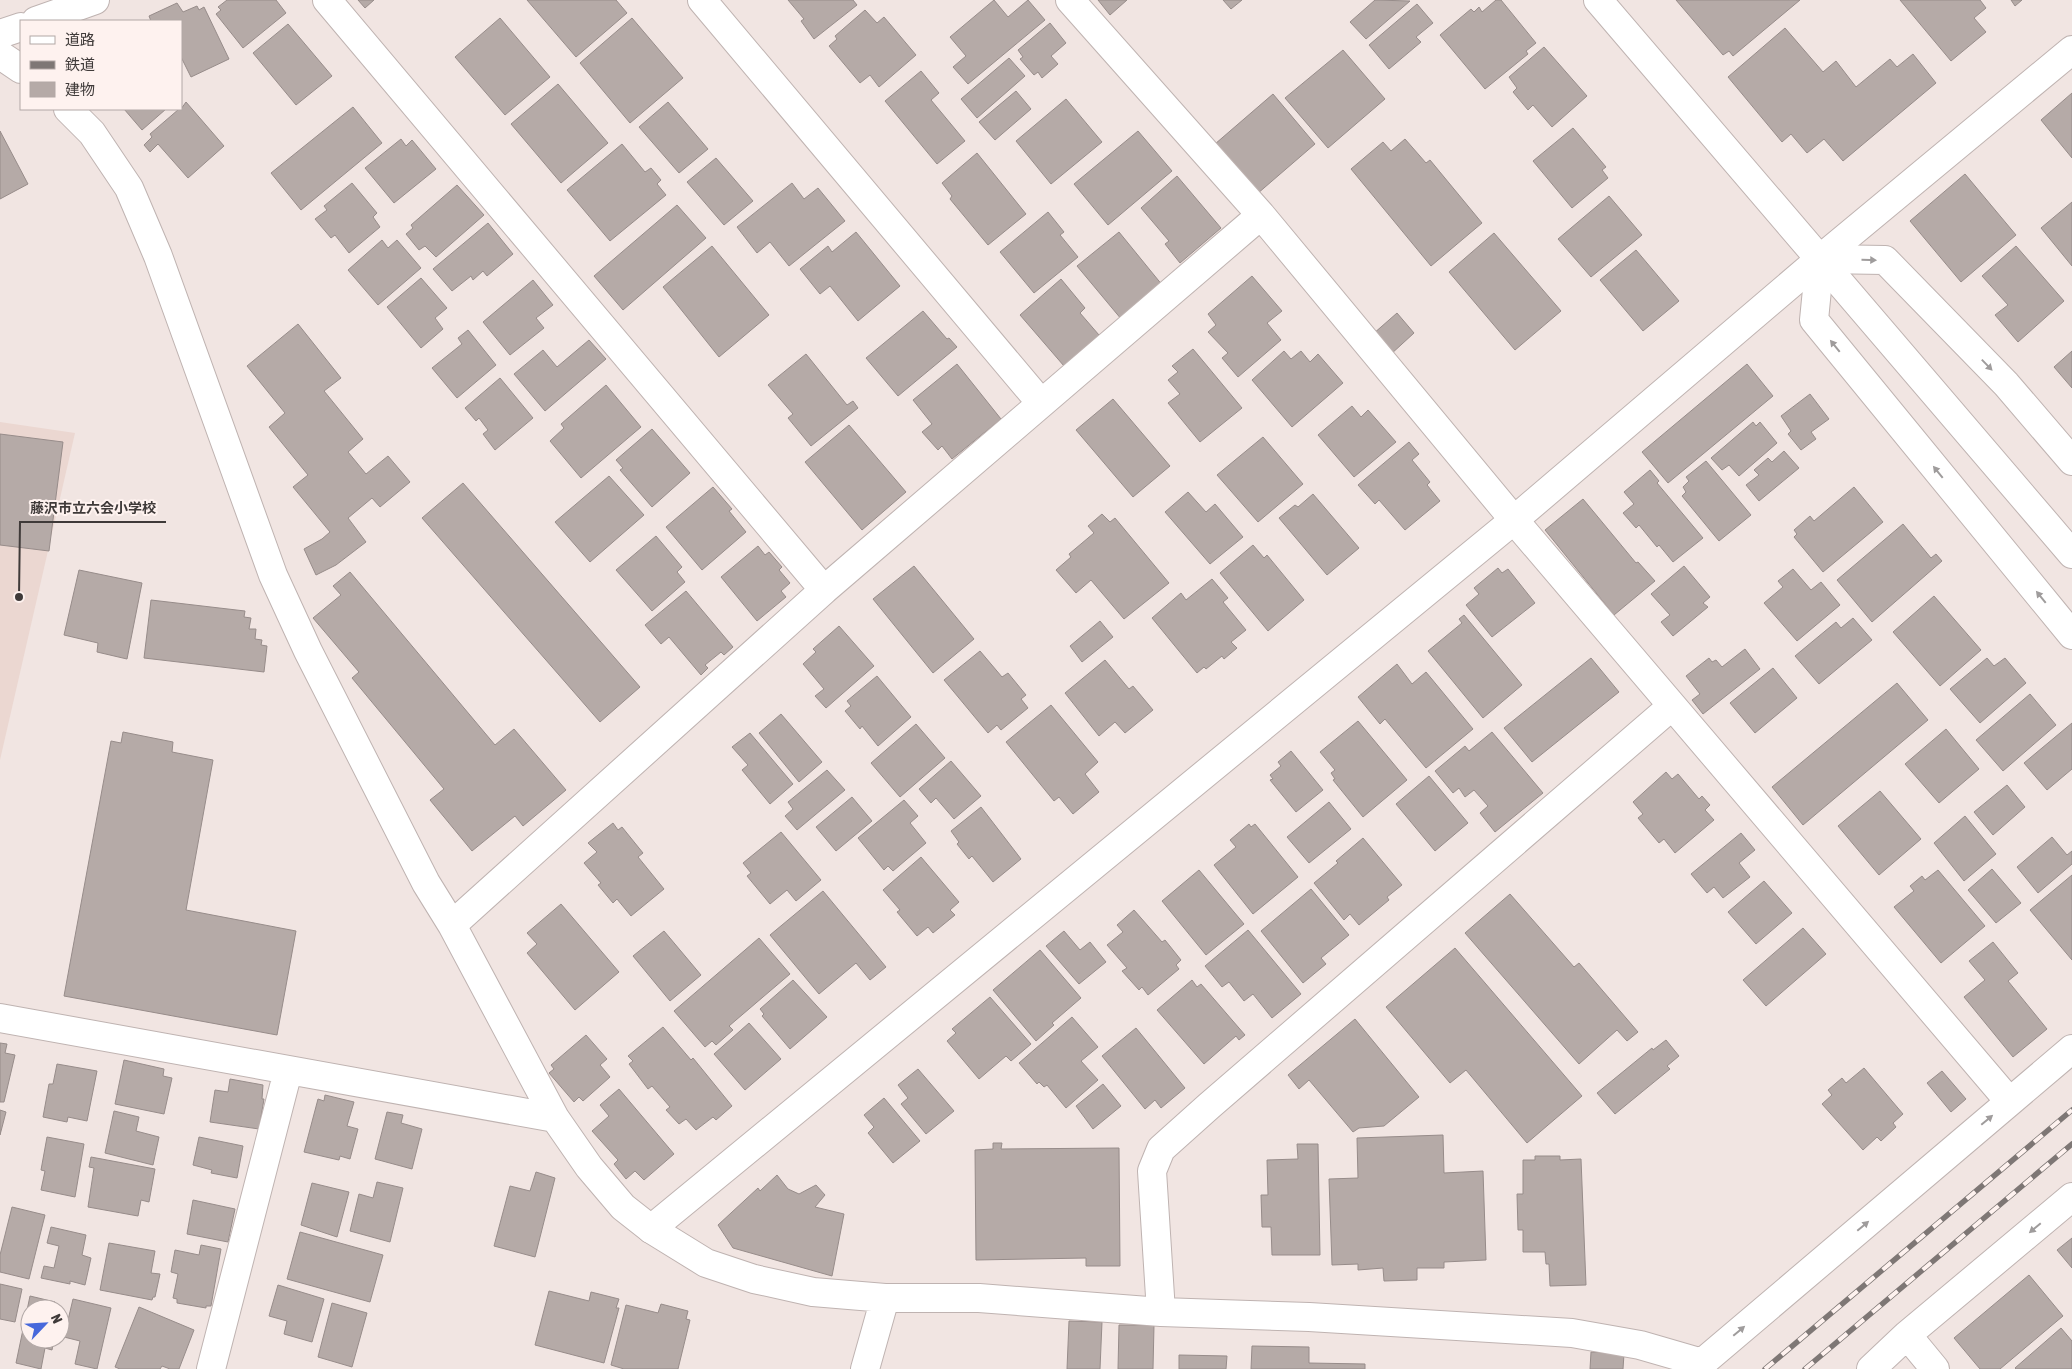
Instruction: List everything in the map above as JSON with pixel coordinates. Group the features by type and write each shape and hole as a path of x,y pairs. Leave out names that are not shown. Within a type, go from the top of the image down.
{"street":[{"path":"327,0 824,590"},
{"path":"702,0 1041,403"},
{"path":"1070,0 1261,215 1514,520 2009,1102"},
{"path":"1598,0 2072,554"},
{"path":"39,20 90,1"},
{"path":"0,34 20,26"},
{"path":"650,1229 1514,520 1820,258 2072,50"},
{"path":"0,55 20,68"},
{"path":"69,110 92,133 129,188 158,256 273,575 308,651 426,883 452,925 555,1118 589,1167 623,1207 650,1229 706,1263 754,1279 813,1292 885,1298 979,1298 1162,1312 1309,1317 1572,1333 1640,1345 1702,1363 2072,1049"},
{"path":"452,925 824,590 1261,215"},
{"path":"1820,258 1885,260 2006,384 2072,461"},
{"path":"1820,258 1814,320 2072,635"},
{"path":"1162,1312 1152,1171 1161,1149 1672,706"},
{"path":"0,1018 555,1118"},
{"path":"211,1369 288,1070"},
{"path":"1871,1369 1907,1335 2072,1197"},
{"path":"865,1369 885,1298"},
{"path":"1907,1335 1935,1369"}],"shaded area":[{"path":"0,422 75,433 0,760"}],"building":[{"path":"227,0 276,0 286,13 243,48 216,14 221,10 218,7"},
{"path":"358,0 374,0 365,8"},
{"path":"527,0 616,0 627,13 576,57"},
{"path":"788,0 853,0 857,5 814,39 801,21 804,19"},
{"path":"994,0 1008,17 1028,0 1045,20 968,84 953,67 966,56 950,37"},
{"path":"1098,0 1127,0 1110,15"},
{"path":"1223,0 1242,0 1231,9"},
{"path":"1375,0 1410,1 1366,39 1350,22"},
{"path":"1496,0 1501,0 1536,43 1526,51 1528,54 1485,89 1440,35 1471,9 1474,12 1479,7 1482,12"},
{"path":"1676,0 1800,0 1733,56 1729,51 1723,55"},
{"path":"1900,0 1980,0 1986,8 1974,18 1986,32 1951,61"},
{"path":"2011,0 2022,0 2015,6"},
{"path":"177,3 183,12 197,6 199,10 204,7 229,59 191,77 182,59 182,20 151,20 149,16"},
{"path":"1417,4 1433,23 1416,37 1421,42 1389,69 1369,45"},
{"path":"865,10 877,23 884,17 916,55 879,87 870,75 860,83 829,46 837,39 835,36"},
{"path":"500,18 550,77 505,115 455,57"},
{"path":"632,18 683,78 630,123 580,63"},
{"path":"1050,23 1066,43 1051,56 1058,64 1042,78 1038,72 1034,75 1020,59 1023,57 1018,50"},
{"path":"288,24 332,76 296,105 253,53"},
{"path":"1785,28 1823,72 1836,61 1856,87 1890,59 1897,67 1913,54 1936,83 1843,161 1824,139 1807,153 1791,134 1782,142 1728,77"},
{"path":"1544,47 1587,96 1552,127 1533,105 1528,110 1513,92 1517,88 1509,77"},
{"path":"1343,50 1385,99 1328,148 1285,98"},
{"path":"1009,58 1025,76 977,118 961,99"},
{"path":"921,71 939,93 931,100 965,141 937,164 885,101"},
{"path":"558,84 608,143 561,183 511,124"},
{"path":"1016,91 1031,109 995,140 979,122"},
{"path":"2072,93 2072,158 2041,120"},
{"path":"1273,94 1315,144 1257,194 1215,144"},
{"path":"1066,99 1102,142 1051,184 1016,141"},
{"path":"186,102 224,146 188,178 158,144 150,152 144,145 152,137 150,134 178,110 182,110"},
{"path":"668,102 708,149 679,173 639,127"},
{"path":"353,107 382,143 301,210 271,173"},
{"path":"125,110 165,110 142,130"},
{"path":"1573,128 1606,167 1602,170 1608,178 1572,208 1533,161"},
{"path":"0,131 28,184 0,199"},
{"path":"1138,131 1172,171 1108,225 1074,184"},
{"path":"401,139 406,146 412,140 436,169 394,203 365,168"},
{"path":"1405,139 1426,163 1430,160 1482,223 1431,266 1351,169 1383,142 1391,151"},
{"path":"622,144 645,172 651,168 661,180 657,184 666,195 610,241 567,190"},
{"path":"977,153 1026,214 988,245 950,199 952,196 942,183"},
{"path":"716,158 753,201 724,225 687,182"},
{"path":"1965,174 2016,235 1961,282 1910,221"},
{"path":"1177,176 1221,228 1180,263 1165,244 1169,241 1141,208"},
{"path":"352,183 377,213 373,217 380,227 349,253 335,235 331,238 315,219 327,210 324,206"},
{"path":"792,183 804,199 818,188 845,221 789,266 770,242 757,253 737,227"},
{"path":"457,185 484,215 436,257 425,246 419,250 406,234 413,228 411,225"},
{"path":"1609,196 1642,235 1591,277 1558,239"},
{"path":"2072,202 2072,266 2041,228"},
{"path":"677,205 706,238 623,310 594,276"},
{"path":"1048,212 1064,232 1060,235 1078,257 1034,293 1000,252"},
{"path":"488,223 513,254 487,276 483,271 473,280 471,276 452,291 433,269"},
{"path":"856,232 900,286 858,321 830,286 820,294 800,269 828,246 832,252"},
{"path":"1119,232 1163,286 1122,320 1077,266"},
{"path":"1494,233 1561,311 1515,350 1449,272"},
{"path":"382,240 388,248 397,240 421,268 378,305 348,270"},
{"path":"712,246 769,315 719,357 663,287"},
{"path":"2016,246 2064,301 2018,342 1995,315 2008,305 1982,276"},
{"path":"1636,250 1679,301 1643,331 1600,280"},
{"path":"1252,276 1282,311 1267,323 1281,340 1238,377 1222,358 1228,353 1208,332 1216,325 1208,314"},
{"path":"421,278 447,308 435,318 443,329 421,348 387,307"},
{"path":"1061,279 1085,308 1080,313 1099,335 1064,366 1020,315"},
{"path":"533,280 553,305 536,318 544,328 510,355 483,322"},
{"path":"923,311 947,339 949,338 957,347 898,396 866,358"},
{"path":"1397,313 1414,333 1390,355 1373,334"},
{"path":"298,324 341,378 324,391 363,439 348,452 366,474 388,456 410,482 380,507 372,498 348,518 366,542 336,565 316,575 304,549 330,532 293,487 308,475 269,427 285,413 247,366"},
{"path":"468,330 496,365 457,398 432,368 462,344 458,338"},
{"path":"589,340 606,359 545,411 514,374 543,350 557,367"},
{"path":"1193,349 1242,408 1200,442 1168,403 1180,394 1168,380 1178,372 1172,366"},
{"path":"1284,351 1291,359 1301,351 1310,362 1318,354 1343,383 1292,427 1252,380"},
{"path":"2072,351 2072,388 2054,367"},
{"path":"806,354 847,405 853,401 858,408 811,446 788,418 793,414 768,385"},
{"path":"957,364 1001,419 952,459 942,446 938,450 922,432 932,424 913,400"},
{"path":"1747,364 1773,396 1668,483 1642,452"},
{"path":"500,378 533,418 495,450 483,434 488,430 479,418 476,421 465,408"},
{"path":"606,385 641,427 581,478 550,441 564,428 561,424"},
{"path":"1810,394 1829,419 1811,432 1816,439 1801,450 1788,434 1791,431 1781,416"},
{"path":"1113,399 1170,466 1133,497 1076,430"},
{"path":"1352,406 1361,417 1368,410 1396,442 1354,477 1318,435"},
{"path":"1753,422 1756,426 1760,422 1777,443 1739,476 1729,465 1722,470 1711,458"},
{"path":"849,425 906,492 862,530 805,462"},
{"path":"652,429 690,473 652,507 620,470 623,468 616,460"},
{"path":"0,434 63,442 49,551 0,545"},
{"path":"1263,437 1303,484 1258,522 1217,475"},
{"path":"1409,442 1419,454 1412,460 1430,482 1427,485 1440,501 1405,530 1379,500 1375,504 1358,485"},
{"path":"1784,451 1799,468 1759,501 1746,485 1759,475 1754,470 1768,458 1772,462"},
{"path":"1706,461 1751,515 1719,541 1682,496 1686,492 1683,487 1689,481 1686,477"},
{"path":"1650,470 1659,481 1657,483 1703,538 1673,562 1659,545 1657,547 1639,525 1636,528 1623,513 1634,504 1624,492"},
{"path":"609,476 644,515 590,562 555,522"},
{"path":"463,483 640,687 600,722 422,518"},
{"path":"713,487 732,509 729,511 746,532 702,570 666,527"},
{"path":"1854,487 1883,522 1823,572 1794,537 1797,534 1794,530 1810,516 1814,521"},
{"path":"1188,492 1206,512 1215,504 1243,537 1210,564 1165,512"},
{"path":"1313,494 1359,548 1327,575 1279,518 1295,505 1298,507"},
{"path":"1583,499 1636,563 1638,562 1655,581 1614,615 1545,530"},
{"path":"1102,514 1110,522 1115,518 1169,583 1124,619 1091,580 1076,593 1056,570 1071,557 1069,554 1094,533 1088,526"},
{"path":"1903,524 1931,558 1936,554 1942,561 1872,622 1837,580"},
{"path":"656,536 682,567 677,572 685,582 652,611 616,570"},
{"path":"1253,545 1264,558 1267,555 1304,600 1268,631 1220,573"},
{"path":"758,546 765,555 769,552 782,567 779,570 790,583 781,591 786,597 757,621 721,577"},
{"path":"914,566 974,639 933,673 873,599"},
{"path":"1684,566 1710,597 1703,603 1708,607 1673,636 1661,622 1670,615 1651,594"},
{"path":"1498,568 1502,573 1508,569 1535,603 1492,637 1466,605 1479,594 1474,588"},
{"path":"1793,569 1811,590 1821,582 1840,605 1797,641 1764,603 1783,587 1778,581"},
{"path":"79,570 142,583 127,659 97,652 98,643 64,635"},
{"path":"350,572 495,745 514,729 566,790 523,826 515,816 472,851 430,800 444,789 352,678 359,672 313,618 341,595 333,586"},
{"path":"1212,579 1228,598 1223,602 1246,630 1231,642 1237,648 1224,659 1222,656 1206,669 1204,667 1197,673 1152,618 1181,593 1186,600"},
{"path":"686,591 733,647 724,655 721,652 705,665 708,668 701,675 669,637 661,644 645,625"},
{"path":"1934,596 1981,650 1940,686 1893,632"},
{"path":"151,600 245,611 244,617 251,618 249,629 256,629 255,639 262,640 261,645 267,646 264,672 144,658"},
{"path":"1464,615 1522,685 1483,718 1428,651 1462,623 1459,619"},
{"path":"1853,618 1872,640 1819,684 1795,656 1836,622 1841,628"},
{"path":"1100,621 1113,637 1082,662 1070,646"},
{"path":"839,626 874,666 826,708 815,696 824,689 803,664 816,652 813,649"},
{"path":"1745,649 1760,669 1703,714 1692,700 1700,694 1686,676 1709,658 1712,662 1716,660 1722,667"},
{"path":"980,651 1002,677 1008,673 1026,695 1021,699 1028,708 1001,730 997,725 988,733 944,680"},
{"path":"1591,658 1619,692 1532,762 1504,728"},
{"path":"1987,658 1994,666 2005,658 2026,683 1980,723 1950,689"},
{"path":"1105,660 1129,689 1133,686 1153,710 1125,733 1115,722 1099,736 1065,693"},
{"path":"1397,664 1412,684 1426,672 1473,729 1426,768 1385,719 1380,724 1358,697"},
{"path":"1773,668 1797,698 1755,733 1730,703"},
{"path":"877,676 911,717 878,746 862,726 860,729 845,711 851,706 847,701"},
{"path":"1897,683 1928,720 1803,825 1772,787"},
{"path":"2030,694 2056,725 2003,771 1976,740"},
{"path":"1051,705 1098,762 1085,774 1099,792 1073,814 1059,797 1054,801 1006,742"},
{"path":"781,714 822,762 799,782 759,733"},
{"path":"1358,721 1407,780 1363,817 1333,780 1335,779 1331,773 1335,770 1320,752"},
{"path":"2072,723 2072,769 2047,790 2024,763"},
{"path":"916,724 945,758 900,797 871,763"},
{"path":"1946,729 1979,769 1939,803 1905,764"},
{"path":"123,732 173,742 172,752 213,760 186,910 296,931 277,1035 64,996 111,741 121,743"},
{"path":"1492,732 1543,793 1495,832 1480,813 1488,806 1474,790 1465,797 1459,788 1453,793 1435,771 1465,746 1469,751"},
{"path":"750,733 793,784 770,804 742,770 748,765 732,747"},
{"path":"1291,751 1323,790 1296,812 1270,780 1273,779 1270,775 1281,766 1278,762"},
{"path":"951,761 981,796 954,819 936,798 931,803 919,789"},
{"path":"827,770 845,790 797,830 785,816 793,809 788,802"},
{"path":"1666,772 1672,779 1678,774 1699,799 1702,796 1710,805 1705,810 1714,820 1675,853 1664,839 1659,843 1638,818 1643,814 1633,802"},
{"path":"1429,776 1468,823 1435,851 1396,804"},
{"path":"2007,785 2025,807 1993,835 1974,812"},
{"path":"1880,791 1921,839 1879,875 1838,826"},
{"path":"852,797 872,821 836,851 816,827"},
{"path":"904,800 918,816 910,823 926,843 893,871 888,866 884,870 858,838"},
{"path":"1329,802 1351,829 1309,863 1287,837"},
{"path":"981,807 1021,859 993,882 972,856 969,859 957,844 959,842 951,831"},
{"path":"1965,816 1996,854 1964,881 1934,843"},
{"path":"613,823 618,830 622,827 643,853 638,857 664,889 631,916 617,899 613,903 598,885 601,883 584,863 597,852 588,843"},
{"path":"1249,824 1251,827 1255,824 1298,877 1253,914 1214,865 1236,847 1230,840"},
{"path":"781,832 821,880 796,901 787,890 770,904 747,876 751,873 743,863"},
{"path":"1741,833 1755,850 1739,863 1750,877 1723,898 1714,887 1707,893 1691,874"},
{"path":"2052,837 2067,855 2072,851 2072,864 2038,893 2017,867"},
{"path":"1363,838 1402,885 1387,897 1389,900 1359,925 1350,914 1344,920 1314,883 1338,863 1336,861"},
{"path":"921,857 959,902 950,910 955,915 933,933 928,927 917,936 897,912 900,910 883,890"},
{"path":"1992,869 2021,903 1996,923 1968,890"},
{"path":"1199,870 1244,924 1206,955 1162,901"},
{"path":"1938,870 1985,926 1941,963 1894,907 1914,891 1910,886 1922,876 1925,880"},
{"path":"2072,875 2072,960 2030,910"},
{"path":"1764,881 1792,913 1756,944 1728,912"},
{"path":"1311,889 1349,935 1321,958 1326,964 1303,983 1261,931"},
{"path":"823,891 886,967 870,980 856,963 819,994 770,935"},
{"path":"1510,894 1574,967 1579,963 1638,1032 1627,1041 1617,1030 1579,1064 1465,933"},
{"path":"561,904 619,972 575,1010 527,953 537,944 527,933"},
{"path":"1134,910 1162,942 1165,940 1181,960 1176,965 1179,969 1148,995 1142,987 1139,990 1122,971 1127,968 1107,945 1123,932 1117,925"},
{"path":"1803,928 1826,954 1766,1006 1743,980"},
{"path":"1248,930 1301,994 1272,1018 1253,994 1244,1001 1229,982 1222,987 1205,966"},
{"path":"664,931 701,975 670,1001 633,956"},
{"path":"1064,931 1080,950 1090,942 1106,962 1079,984 1046,946"},
{"path":"759,938 790,974 729,1026 733,1030 716,1045 712,1041 705,1047 674,1011"},
{"path":"1993,942 2018,973 2008,981 2047,1029 2013,1057 1964,997 1985,980 1969,961"},
{"path":"1455,948 1582,1096 1527,1143 1466,1070 1450,1083 1386,1007"},
{"path":"1040,950 1081,998 1052,1023 1054,1025 1036,1041 993,990"},
{"path":"793,980 827,1017 790,1049 762,1016 764,1014 760,1009"},
{"path":"1192,980 1197,987 1201,984 1245,1035 1239,1040 1236,1036 1204,1064 1157,1010"},
{"path":"990,997 1031,1044 1011,1061 1006,1056 979,1079 947,1041 956,1033 952,1029"},
{"path":"1072,1017 1098,1047 1081,1061 1098,1080 1066,1108 1047,1085 1044,1087 1039,1082 1037,1084 1019,1063"},
{"path":"1355,1019 1419,1097 1384,1126 1359,1128 1353,1132 1309,1080 1299,1089 1288,1075"},
{"path":"749,1023 781,1059 745,1090 714,1054"},
{"path":"663,1027 691,1060 693,1058 732,1106 716,1120 713,1117 696,1130 686,1119 679,1124 666,1110 670,1107 652,1086 648,1089 629,1064 633,1061 628,1056"},
{"path":"1136,1028 1185,1088 1161,1108 1155,1100 1145,1109 1102,1056"},
{"path":"586,1035 607,1059 600,1065 610,1077 583,1101 579,1097 574,1102 549,1073 554,1069 551,1065"},
{"path":"1666,1040 1679,1056 1667,1066 1670,1069 1615,1114 1597,1093 1652,1048 1653,1050"},
{"path":"0,1043 7,1044 5,1053 15,1055 4,1102 0,1102"},
{"path":"124,1060 164,1069 163,1076 172,1078 164,1114 115,1104"},
{"path":"57,1064 97,1071 87,1121 68,1117 67,1122 43,1117 49,1084 53,1084"},
{"path":"1864,1068 1903,1114 1893,1123 1896,1127 1881,1141 1877,1137 1863,1150 1822,1104 1832,1095 1828,1090 1842,1078 1846,1083"},
{"path":"918,1069 954,1111 926,1134 901,1104 908,1098 898,1085"},
{"path":"1942,1071 1966,1099 1951,1112 1927,1083"},
{"path":"230,1079 263,1085 262,1099 264,1099 259,1129 210,1122 215,1090 228,1092"},
{"path":"1103,1084 1121,1106 1093,1129 1076,1106"},
{"path":"619,1089 674,1154 644,1180 635,1171 626,1179 614,1164 618,1160 592,1131 609,1116 600,1105"},
{"path":"325,1095 354,1102 347,1126 358,1129 350,1159 340,1156 339,1160 304,1152 318,1099 324,1101"},
{"path":"884,1098 920,1141 893,1163 868,1133 874,1127 864,1115"},
{"path":"0,1110 6,1112 0,1135"},
{"path":"114,1111 139,1117 136,1131 159,1137 153,1165 105,1153"},
{"path":"387,1112 403,1115 401,1123 422,1129 412,1169 375,1159"},
{"path":"1443,1135 1444,1173 1483,1171 1486,1260 1444,1262 1444,1268 1417,1268 1417,1280 1384,1281 1383,1268 1358,1270 1358,1264 1332,1265 1329,1179 1358,1178 1357,1138"},
{"path":"47,1137 84,1144 75,1197 41,1190 45,1171 41,1170"},
{"path":"199,1137 243,1146 237,1178 211,1173 212,1170 193,1165"},
{"path":"993,1143 1002,1143 1001,1149 1119,1148 1120,1266 1086,1266 1086,1258 976,1260 975,1150 993,1149"},
{"path":"1297,1144 1318,1144 1320,1255 1272,1255 1271,1227 1262,1227 1261,1195 1268,1195 1267,1160 1298,1159"},
{"path":"1535,1156 1560,1156 1560,1160 1581,1159 1586,1285 1550,1286 1549,1264 1546,1264 1545,1252 1523,1252 1523,1230 1518,1230 1517,1194 1523,1194 1523,1160 1535,1160"},
{"path":"91,1157 155,1169 149,1202 141,1200 138,1216 88,1207 94,1168 89,1167"},
{"path":"536,1172 555,1178 535,1257 494,1246 510,1186 530,1191"},
{"path":"777,1175 788,1189 799,1194 816,1185 825,1195 815,1207 844,1214 832,1276 733,1248 718,1225 758,1188 760,1191"},
{"path":"377,1182 403,1188 390,1242 350,1231 359,1194 373,1198"},
{"path":"312,1183 349,1192 337,1237 301,1225"},
{"path":"193,1200 235,1209 228,1242 187,1234"},
{"path":"12,1207 45,1215 29,1279 0,1272 0,1255"},
{"path":"51,1227 86,1235 82,1255 91,1258 85,1285 70,1281 70,1284 41,1278 44,1266 54,1268 59,1246 47,1243"},
{"path":"300,1232 383,1255 370,1302 287,1279"},
{"path":"2072,1238 2072,1268 2057,1250"},
{"path":"109,1243 155,1251 151,1273 160,1274 155,1297 152,1300 100,1290"},
{"path":"201,1245 221,1249 211,1306 206,1306 206,1308 177,1303 177,1299 173,1298 178,1274 171,1272 175,1250 199,1255"},
{"path":"2029,1275 2063,1316 2000,1369 1980,1369 1954,1338"},
{"path":"0,1284 22,1289 15,1322 0,1319"},
{"path":"278,1285 324,1299 312,1342 284,1334 287,1321 269,1316"},
{"path":"549,1291 589,1301 591,1292 619,1299 616,1308 619,1308 604,1363 535,1345"},
{"path":"30,1296 42,1299 29,1299"},
{"path":"73,1299 111,1308 97,1369 75,1364 80,1341 70,1338 70,1312"},
{"path":"332,1303 367,1313 352,1367 318,1357"},
{"path":"661,1304 688,1311 686,1319 690,1320 678,1369 624,1369 611,1365 626,1305 658,1313"},
{"path":"139,1307 194,1330 179,1369 170,1369 162,1366 160,1369 120,1369 115,1367"},
{"path":"1069,1321 1102,1322 1100,1369 1067,1369"},
{"path":"1119,1325 1154,1325 1153,1369 1118,1369"},
{"path":"2061,1328 2072,1341 2072,1369 2015,1368"},
{"path":"20,1344 20,1349 45,1349 41,1369 16,1363"},
{"path":"1252,1346 1309,1347 1309,1363 1365,1364 1365,1369 1251,1369"},
{"path":"1591,1352 1624,1354 1623,1369 1590,1369"},
{"path":"1179,1355 1227,1356 1226,1369 1179,1369"}],"railway":[{"path":"1765,1369 2072,1110"},
{"path":"1805,1369 2072,1144"}],"place":[{"name":"藤沢市立六会小学校","path":"19,597"}]}
